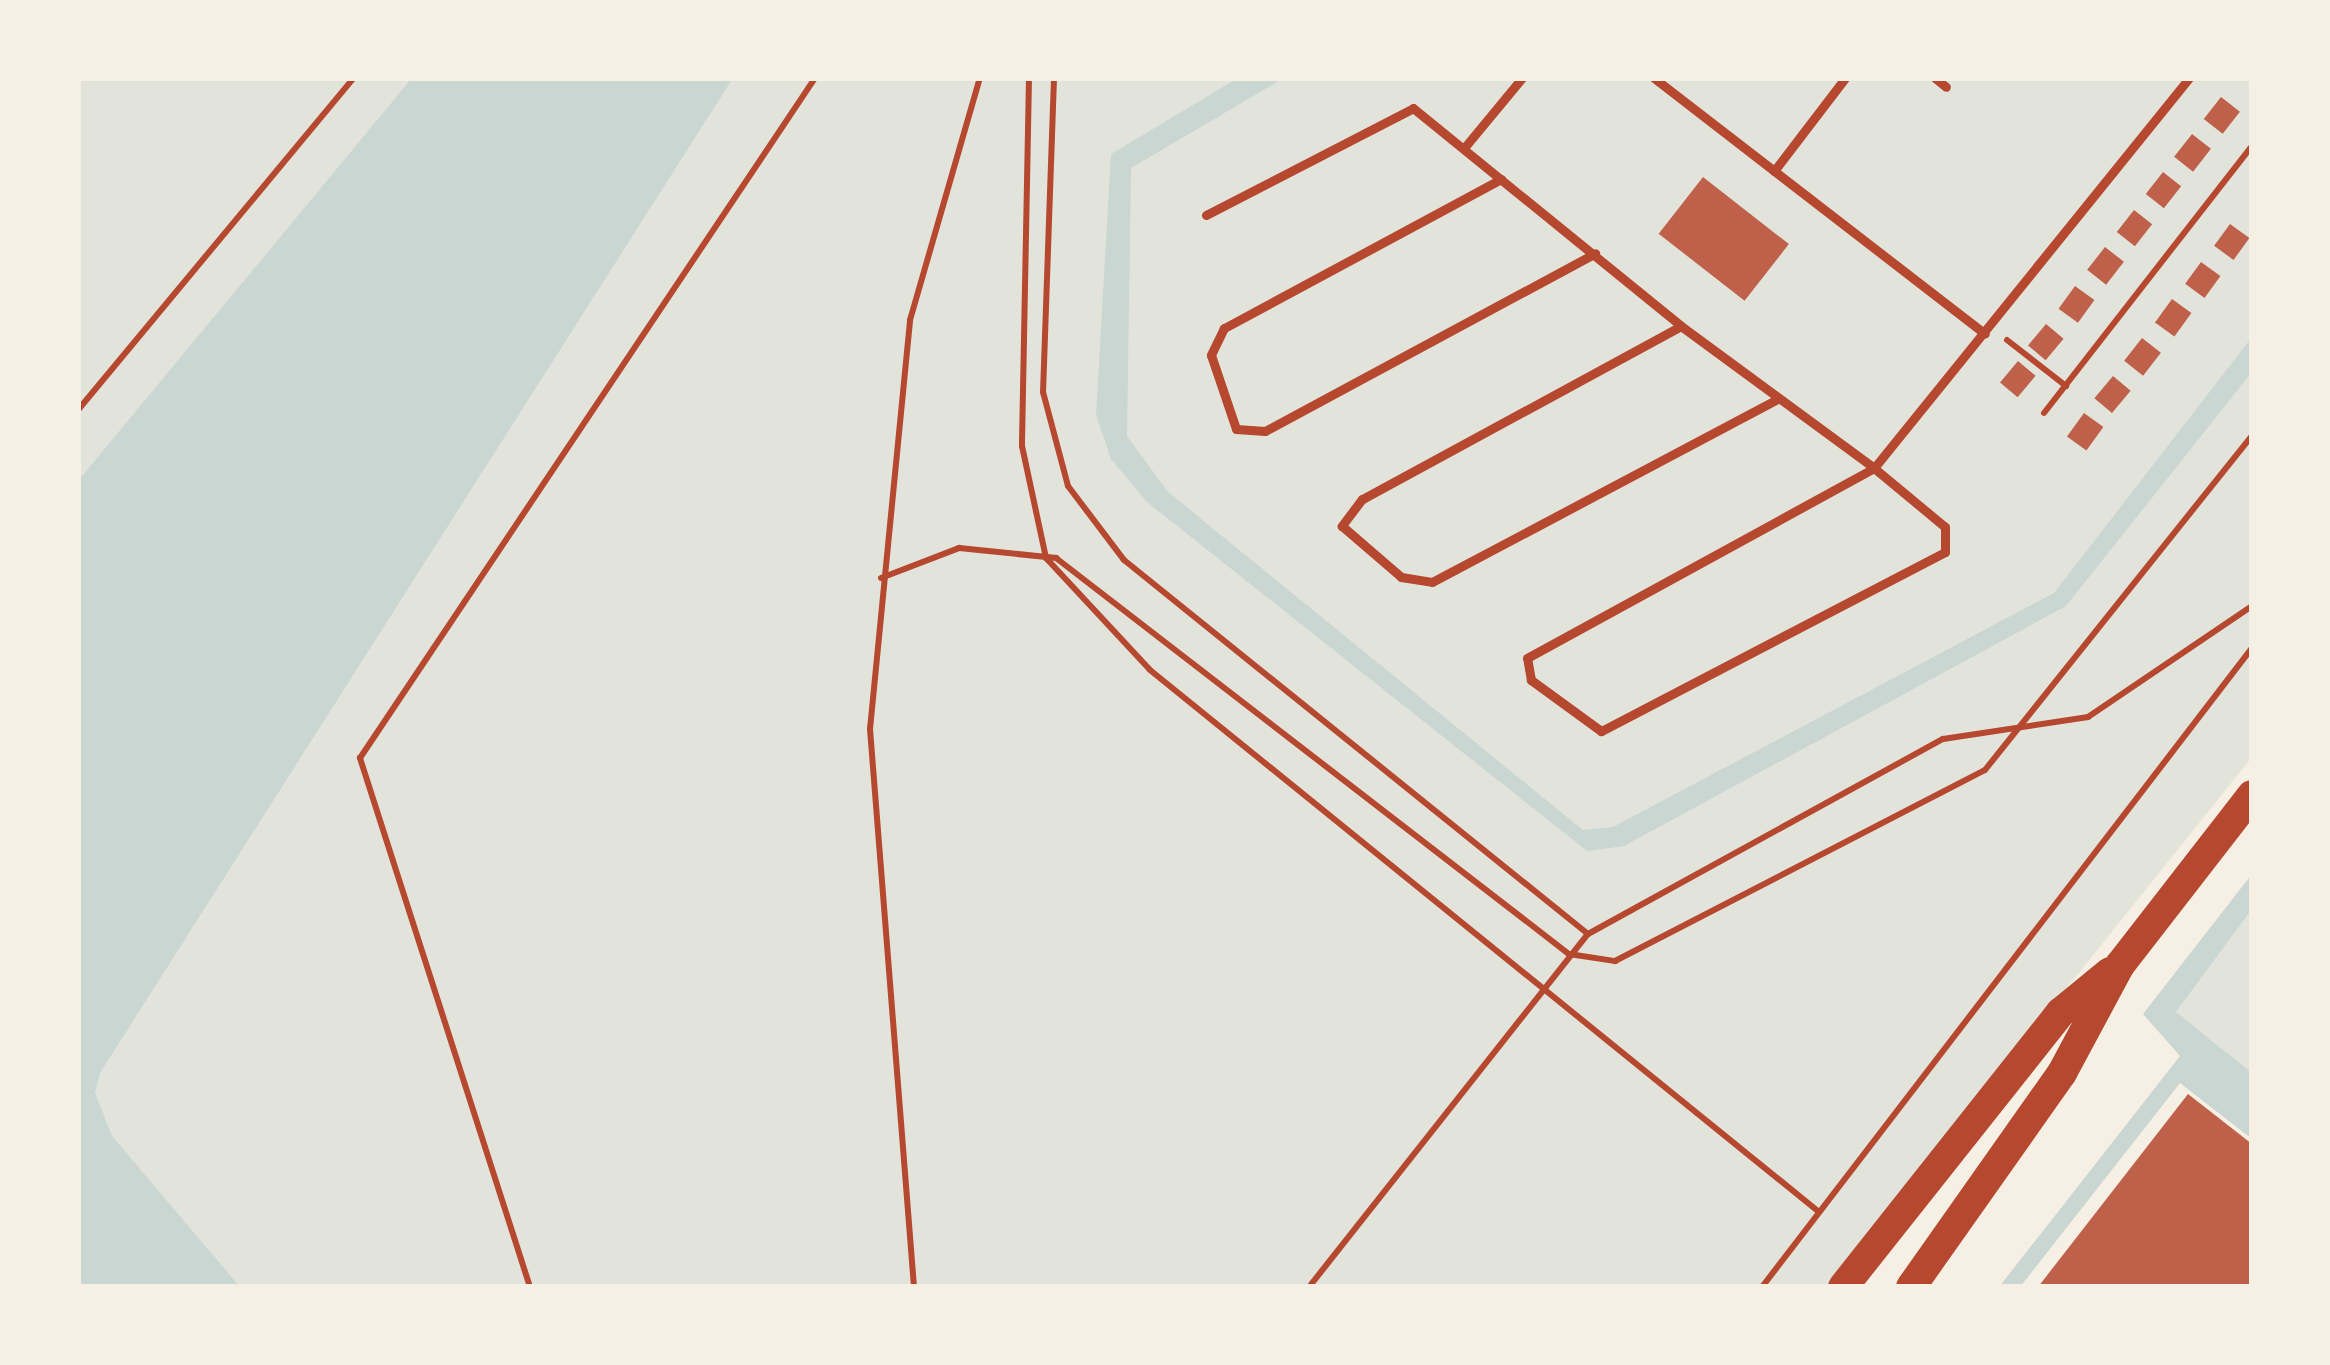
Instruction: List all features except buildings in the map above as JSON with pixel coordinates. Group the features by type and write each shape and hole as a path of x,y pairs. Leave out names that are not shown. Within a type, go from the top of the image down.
{"main road":[{"path":"1911,1287 2062,1073 2120,965 2252,795"},
{"path":"1843,1287 2061,1012 2120,965"}],"lane":[{"path":"1463,148 1522,78"},
{"path":"1774,170 1845,78"},
{"path":"1936,78 1946,87"},
{"path":"1206,215 1413,108 1681,326 1874,468 1945,526 1945,552 1616,729 1587,727 1531,680 1524,665 1536,650 1874,468 2188,78"},
{"path":"1659,80 1985,334"},
{"path":"1502,179 1224,328 1211,355 1236,429 1265,431 1595,254"},
{"path":"1681,326 1362,499 1342,526 1401,577 1432,582 1777,399"}],"path":[{"path":"78,410 354,78"},
{"path":"530,1287 360,758 815,78"},
{"path":"914,1287 870,730 910,320 980,78"},
{"path":"1029,78 1022,446 1046,558 1150,670 1819,1212"},
{"path":"1054,78 1043,392 1068,486 1124,560 1588,934"},
{"path":"2044,413 2252,146"},
{"path":"1985,334 2066,386"},
{"path":"1309,1287 1542,986 1588,934 1943,739 2089,717 2252,606"},
{"path":"1762,1287 2252,648"}],"shaded area":[{"path":"78,78 2252,78 2252,757 1827,1287 78,1287"},
{"path":"412,78 733,78 100,1073 95,1093 112,1136 240,1287 78,1287 78,481"},
{"path":"1238,78 1284,78 1131,168 1127,436 1168,492 1583,830 1613,827 2054,593 2252,337 2252,372 2066,606 1624,846 1587,851 1147,502 1111,459 1096,415 1111,154"},
{"path":"2252,874 2252,909 2176,1012 2252,1073 2252,1139 2180,1083 2020,1287 1999,1287 2180,1056 2143,1014"},
{"path":"2252,909 2252,1073 2176,1012"}]}
